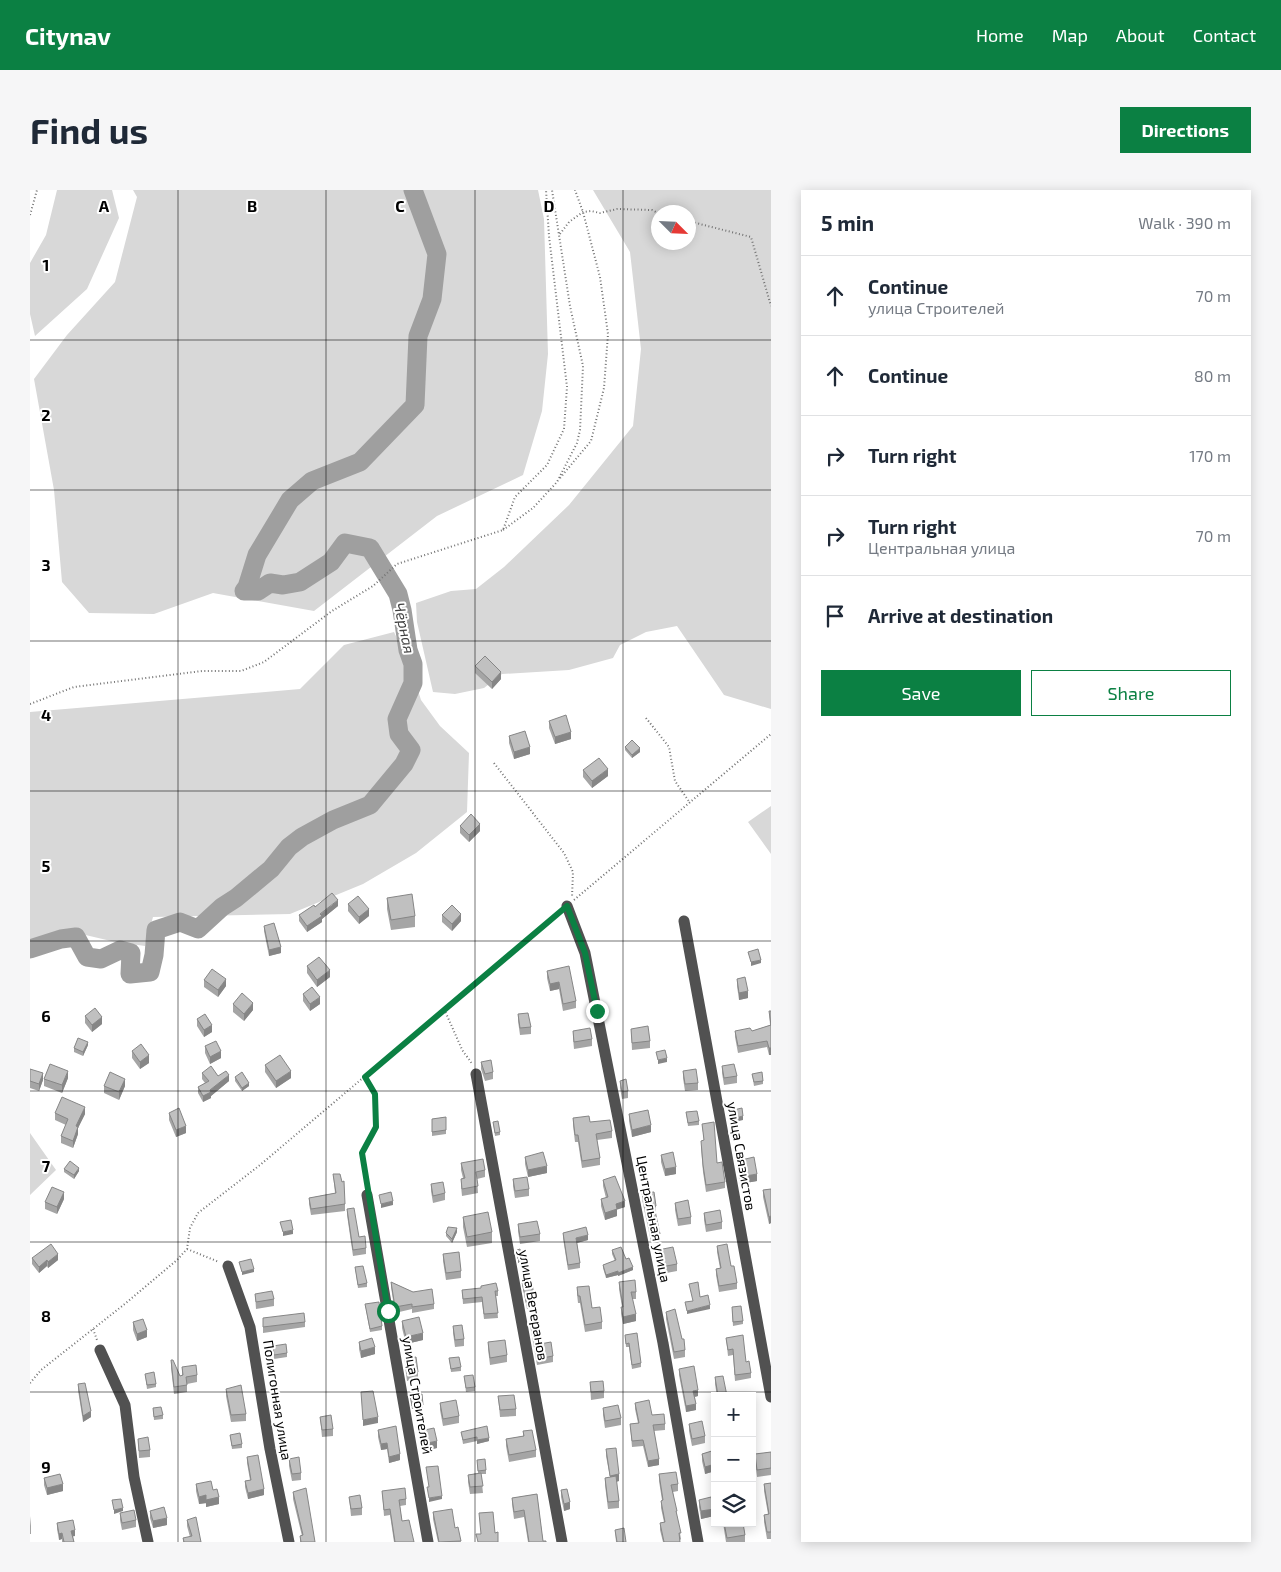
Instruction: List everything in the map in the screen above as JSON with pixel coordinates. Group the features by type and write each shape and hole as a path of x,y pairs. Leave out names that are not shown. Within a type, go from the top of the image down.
{"street":[{"name":"Центральная улица","path":"567,906 587,962 663,1343 698,1542"},
{"name":"улица Связистов","path":"684,921 771,1396"},
{"name":"улица Ветеранов","path":"476,1074 562,1542"},
{"name":"улица Строителей","path":"367,1195 428,1542"},
{"name":"Полигонная улица","path":"228,1266 250,1327 270,1450 289,1542"},
{"path":"100,1350 125,1405 134,1477 148,1542"}],"path":[{"path":"30,215 37,190"},
{"path":"503,530 515,497 547,464 564,430 567,387 549,236 546,190"},
{"path":"552,190 570,306 583,366 580,430 577,443 557,482"},
{"path":"30,704 74,687 202,671 241,671 264,662 332,611 362,593 397,564 503,530 533,508 591,441 604,388 608,334 600,277 583,212 575,190"},
{"path":"560,234 569,222 583,212 600,213 617,209 651,210"},
{"path":"696,223 751,236 771,306"},
{"path":"646,718 669,747 675,781 690,802"},
{"path":"494,763 564,853 573,872 571,902 771,734"},
{"path":"30,1383 41,1370 177,1260 187,1249 190,1228 198,1213 365,1077 567,906"},
{"path":"444,1009 461,1048 471,1061 476,1074"},
{"path":"365,1077 375,1094 376,1102 376,1127 362,1153 367,1195"},
{"path":"187,1249 228,1266"}],"shaded area":[{"path":"57,190 112,190 119,218 87,289 35,336 30,314 30,263 46,235"},
{"path":"133,190 538,190 544,219 548,354 542,411 523,475 437,516 314,611 213,593 154,614 89,613 62,582 54,490 34,379 67,335 115,282 137,197"},
{"path":"593,190 771,190 771,709 724,695 677,626 646,632 620,645 613,658 569,670 502,674 484,688 455,694 433,692 417,622 416,603 451,591 476,589 504,567 569,505 633,426 641,349 630,252"},
{"path":"394,632 410,665 421,700 440,726 469,753 467,812 416,853 363,884 290,914 153,917 145,946 77,933 30,942 30,712 300,689 344,645"},
{"path":"771,806 771,854 748,822"},
{"path":"30,1133 56,1170 30,1195"}],"building":[{"path":"485,656 501,672 492,682 475,666"},
{"path":"566,715 571,732 555,737 549,721"},
{"path":"525,731 530,747 514,752 509,736"},
{"path":"632,740 640,748 632,755 625,747"},
{"path":"599,758 608,769 592,781 583,770"},
{"path":"471,814 480,824 469,835 460,826"},
{"path":"332,893 338,900 320,914 322,916 307,926 299,915 314,905 315,907"},
{"path":"412,894 415,916 391,920 387,898"},
{"path":"358,896 369,909 359,917 348,904"},
{"path":"452,905 461,914 452,924 442,915"},
{"path":"274,923 281,947 269,950 264,926"},
{"path":"758,949 761,960 751,962 748,952"},
{"path":"319,957 330,970 317,980 307,966"},
{"path":"569,966 576,1001 563,1004 559,982 550,984 547,971"},
{"path":"212,969 226,979 218,990 204,980"},
{"path":"745,977 748,991 739,993 737,979"},
{"path":"312,987 320,997 310,1004 303,994"},
{"path":"242,993 253,1003 244,1014 233,1004"},
{"path":"95,1008 102,1017 92,1025 85,1016"},
{"path":"528,1013 531,1027 520,1028 518,1014"},
{"path":"205,1014 212,1025 204,1030 197,1019"},
{"path":"771,1025 771,1048 769,1048 767,1041 738,1046 735,1031 750,1028 752,1031"},
{"path":"648,1026 650,1041 632,1043 631,1029"},
{"path":"590,1028 592,1039 574,1042 573,1031"},
{"path":"78,1038 88,1042 83,1052 74,1048"},
{"path":"216,1041 221,1051 210,1057 205,1046"},
{"path":"141,1044 149,1055 140,1062 132,1051"},
{"path":"665,1050 667,1058 658,1060 656,1052"},
{"path":"280,1055 291,1071 276,1081 265,1065"},
{"path":"491,1060 493,1072 485,1074 481,1062"},
{"path":"50,1064 68,1071 62,1085 44,1079"},
{"path":"734,1064 737,1076 724,1078 722,1066"},
{"path":"211,1066 218,1076 226,1071 229,1075 210,1090 211,1092 203,1096 198,1087 209,1081 202,1073"},
{"path":"30,1069 43,1073 39,1084 30,1081"},
{"path":"696,1069 698,1083 685,1084 683,1071"},
{"path":"110,1072 125,1079 119,1092 104,1086"},
{"path":"242,1072 249,1083 242,1088 235,1077"},
{"path":"762,1072 763,1081 754,1082 752,1074"},
{"path":"626,1079 628,1091 622,1092 620,1081"},
{"path":"62,1097 85,1107 76,1126 78,1127 73,1141 61,1136 68,1119 55,1113"},
{"path":"179,1108 186,1126 176,1130 169,1113"},
{"path":"742,1108 743,1116 731,1119 729,1111"},
{"path":"648,1110 651,1125 632,1130 629,1114"},
{"path":"697,1111 699,1121 688,1123 686,1112"},
{"path":"589,1116 590,1122 610,1120 612,1131 596,1134 600,1158 582,1161 578,1135 575,1135 573,1118"},
{"path":"446,1117 446,1130 432,1132 432,1119"},
{"path":"498,1121 500,1132 495,1133 493,1122"},
{"path":"714,1122 717,1163 722,1162 725,1182 706,1185 701,1141 704,1140 702,1124"},
{"path":"543,1152 547,1166 528,1170 525,1157"},
{"path":"673,1152 676,1167 665,1169 661,1155"},
{"path":"754,1157 757,1174 740,1177 737,1161"},
{"path":"483,1159 485,1170 476,1172 478,1186 462,1189 461,1179 465,1178 461,1163"},
{"path":"70,1161 79,1168 74,1175 64,1169"},
{"path":"333,1174 340,1174 342,1182 344,1181 345,1204 311,1209 309,1198 336,1193"},
{"path":"615,1176 625,1201 616,1204 617,1209 605,1213 601,1199 608,1197 603,1180"},
{"path":"527,1177 529,1189 515,1191 513,1179"},
{"path":"443,1182 445,1193 433,1196 431,1184"},
{"path":"52,1187 64,1192 57,1207 45,1202"},
{"path":"771,1189 771,1216 769,1217 763,1190"},
{"path":"391,1192 393,1201 381,1204 379,1195"},
{"path":"654,1192 656,1206 654,1206 660,1234 651,1236 642,1193"},
{"path":"688,1200 691,1217 678,1219 675,1203"},
{"path":"354,1208 359,1237 365,1236 366,1248 353,1250 347,1209"},
{"path":"720,1210 722,1222 706,1225 704,1213"},
{"path":"488,1212 492,1232 467,1237 463,1217"},
{"path":"291,1220 293,1230 283,1232 280,1222"},
{"path":"537,1221 540,1234 520,1237 518,1224"},
{"path":"448,1227 457,1228 452,1239 446,1233"},
{"path":"586,1227 588,1235 576,1238 580,1263 568,1265 563,1233"},
{"path":"51,1244 58,1254 39,1267 32,1258"},
{"path":"727,1244 731,1266 734,1266 737,1283 719,1286 716,1269 721,1268 717,1246"},
{"path":"621,1247 626,1259 629,1258 633,1267 606,1275 603,1265 616,1260 612,1250"},
{"path":"673,1247 677,1264 661,1267 658,1250"},
{"path":"520,1249 521,1259 518,1259 517,1250"},
{"path":"459,1252 461,1271 446,1273 443,1254"},
{"path":"251,1259 254,1269 242,1272 239,1262"},
{"path":"363,1266 367,1283 358,1285 355,1267"},
{"path":"635,1280 636,1292 631,1292 636,1314 623,1317 619,1282"},
{"path":"532,1281 533,1290 531,1290 534,1305 527,1306 522,1282"},
{"path":"391,1282 413,1292 432,1289 434,1304 412,1307 412,1304 395,1307"},
{"path":"698,1282 700,1297 708,1295 710,1305 687,1311 685,1302 693,1301 689,1284"},
{"path":"496,1283 498,1291 495,1291 498,1313 484,1314 482,1297 463,1299 462,1290 481,1288 481,1286"},
{"path":"589,1286 592,1308 600,1307 602,1322 585,1325 577,1287"},
{"path":"272,1291 274,1299 256,1302 255,1294"},
{"path":"379,1302 382,1326 370,1329 365,1304"},
{"path":"741,1306 743,1321 733,1322 732,1307"},
{"path":"675,1309 682,1339 684,1339 685,1350 674,1352 666,1312"},
{"path":"304,1313 305,1322 263,1327 263,1318"},
{"path":"419,1317 423,1333 406,1337 402,1321"},
{"path":"537,1318 540,1344 551,1342 553,1356 537,1359 530,1319"},
{"path":"143,1319 147,1330 137,1334 133,1322"},
{"path":"462,1325 464,1339 455,1340 453,1326"},
{"path":"637,1333 641,1363 632,1365 629,1343 626,1344 625,1335"},
{"path":"743,1335 746,1362 749,1361 751,1373 735,1375 733,1349 728,1350 726,1338"},
{"path":"372,1338 375,1347 361,1351 359,1342"},
{"path":"505,1340 507,1355 490,1358 488,1342"},
{"path":"286,1344 287,1353 274,1355 273,1346"},
{"path":"416,1357 418,1372 407,1374 405,1359"},
{"path":"459,1357 461,1367 451,1369 449,1358"},
{"path":"171,1360 173,1360 180,1376 183,1375 182,1367 196,1365 197,1375 186,1377 187,1385 174,1387"},
{"path":"694,1366 698,1390 693,1391 696,1404 686,1406 679,1369"},
{"path":"154,1372 156,1384 147,1385 145,1374"},
{"path":"473,1375 475,1387 466,1388 464,1376"},
{"path":"723,1376 726,1392 717,1392 715,1377"},
{"path":"603,1381 604,1391 591,1392 590,1382"},
{"path":"85,1383 91,1411 83,1416 78,1384"},
{"path":"241,1385 246,1414 231,1415 226,1389"},
{"path":"373,1391 378,1417 363,1420 361,1392"},
{"path":"422,1394 423,1405 412,1406 410,1395"},
{"path":"514,1395 516,1409 500,1410 498,1396"},
{"path":"456,1400 459,1416 443,1419 440,1403"},
{"path":"649,1400 652,1415 664,1414 665,1424 653,1425 659,1459 648,1461 643,1440 632,1441 630,1424 639,1423 635,1403"},
{"path":"618,1405 621,1418 605,1421 603,1408"},
{"path":"161,1407 163,1415 154,1417 153,1408"},
{"path":"331,1415 333,1429 322,1430 320,1417"},
{"path":"702,1421 705,1436 692,1439 689,1424"},
{"path":"396,1426 400,1454 389,1457 387,1443 381,1444 378,1430"},
{"path":"487,1426 489,1438 477,1440 477,1437 463,1440 461,1432"},
{"path":"434,1428 437,1441 423,1444 420,1431"},
{"path":"532,1430 536,1450 509,1455 506,1439 524,1436 523,1431"},
{"path":"240,1433 242,1444 232,1446 230,1435"},
{"path":"148,1437 150,1450 139,1451 138,1439"},
{"path":"616,1448 619,1474 610,1476 606,1449"},
{"path":"711,1451 711,1465 705,1467 702,1454"},
{"path":"771,1452 771,1468 757,1470 756,1454"},
{"path":"258,1455 264,1489 248,1493 245,1481 251,1480 247,1457"},
{"path":"299,1457 301,1473 292,1474 289,1459"},
{"path":"485,1459 486,1470 478,1471 477,1460"},
{"path":"438,1466 442,1496 429,1498 426,1467"},
{"path":"676,1472 678,1484 671,1485 681,1533 679,1533 680,1542 664,1542 660,1523 665,1522 659,1474"},
{"path":"481,1473 483,1486 470,1487 468,1475"},
{"path":"60,1474 63,1484 47,1488 44,1478"},
{"path":"616,1476 619,1501 608,1502 605,1478"},
{"path":"211,1481 213,1490 217,1489 219,1497 206,1500 206,1495 199,1497 196,1484"},
{"path":"771,1483 771,1532 767,1532 764,1515 769,1514 764,1484"},
{"path":"306,1488 315,1542 301,1542 300,1536 303,1535 293,1492"},
{"path":"405,1488 406,1499 399,1500 402,1521 409,1520 414,1542 395,1542 390,1509 384,1510 382,1491"},
{"path":"567,1489 570,1502 564,1504 561,1490"},
{"path":"537,1494 543,1541 546,1542 529,1542 524,1510 514,1512 512,1498"},
{"path":"360,1495 362,1508 351,1509 349,1497"},
{"path":"711,1497 711,1509 701,1511 699,1500"},
{"path":"121,1499 123,1508 114,1510 112,1500"},
{"path":"164,1507 167,1518 153,1521 150,1511"},
{"path":"452,1509 455,1528 458,1527 461,1541 439,1542 433,1512"},
{"path":"134,1510 136,1520 122,1523 120,1513"},
{"path":"493,1512 495,1533 498,1532 498,1542 478,1542 476,1534 481,1534 479,1513"},
{"path":"196,1517 201,1542 184,1542 183,1538 192,1536 187,1520"},
{"path":"73,1520 75,1530 71,1531 74,1542 64,1542 62,1533 59,1534 57,1523"},
{"path":"725,1527 744,1527 745,1535 727,1538"},
{"path":"624,1528 626,1542 617,1542 615,1530"}],"waterway":[{"name":"Чёрная","path":"30,949 61,939 76,937 87,957 101,959 120,950 131,953 130,974 150,972 154,955 156,930 180,922 198,929 222,907 271,869 289,847 302,837 333,820 370,805 404,764 411,750 399,734 397,719 413,683 413,664 408,650 398,594 370,548 345,543 331,562 300,582 283,585 270,583 258,591 244,591 257,555 290,500 312,481 360,462 415,405 418,336 432,299 437,254 413,190"}],"route":[{"path":"388,1311 364,1175 362,1153 376,1127 375,1094 365,1077 567,906 585,953 597,1011"}]}
